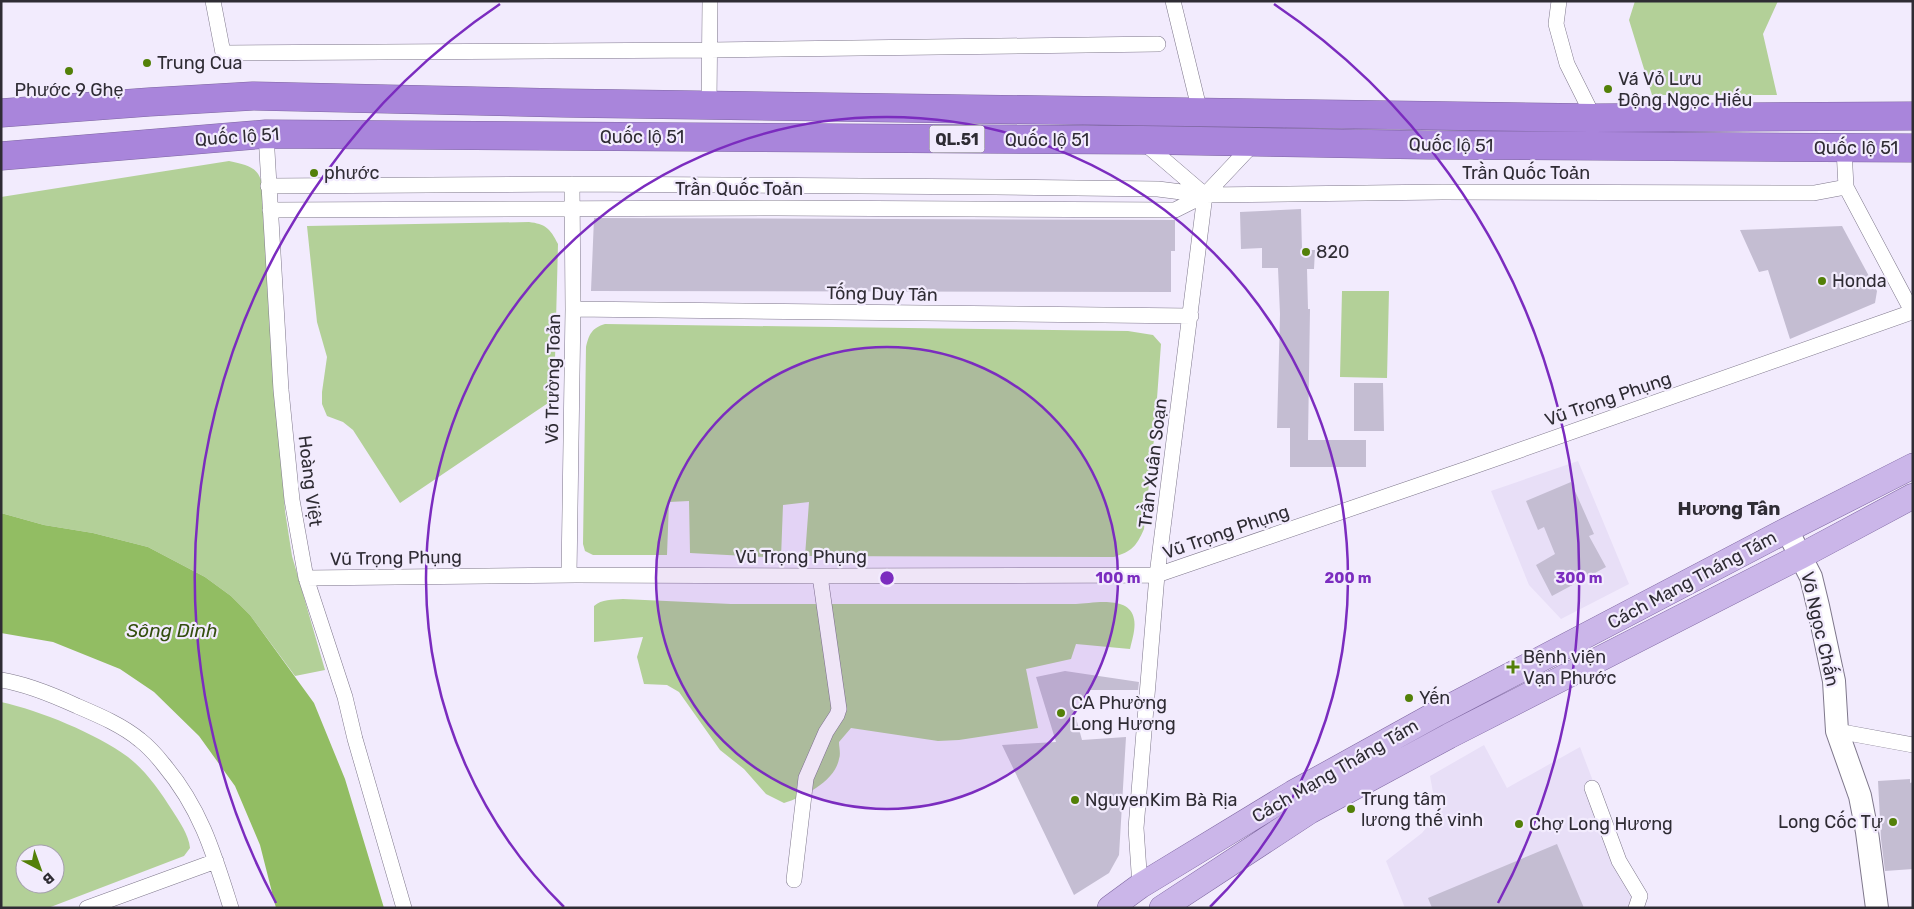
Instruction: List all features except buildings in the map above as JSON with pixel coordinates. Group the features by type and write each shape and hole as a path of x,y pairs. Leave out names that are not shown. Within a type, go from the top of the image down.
{"highway":[{"name":"Quốc lộ 51","path":"1,113 253,96 709,105 1594,118 1913,116"},
{"name":"Quốc lộ 51","path":"1,156 266,134 1142,140 1254,143 1844,149 1913,148"}],"main road":[{"name":"Cách Mạng Tháng Tám","path":"1110,908 1144,897 1293,793 1436,714 1913,466"},
{"name":"Cách Mạng Tháng Tám","path":"1162,908 1310,811 1448,736 1801,556 1913,496"}],"street":[{"path":"213,1 223,53 710,50 1158,44"},
{"path":"709,105 710,1"},
{"path":"1173,1 1200,112"},
{"path":"1559,1 1556,24 1567,64 1594,118"},
{"name":"Hoàng Việt","path":"266,134 282,399 292,500 306,578 345,697 355,739 404,908"},
{"path":"1142,140 1206,195 1254,143"},
{"path":"1844,149 1846,187 1912,313"},
{"name":"Trần Quốc Toản","path":"268,186 572,184 995,187 1158,189 1206,195 1442,192 1814,193 1846,187"},
{"name":"Võ Trường Toản","path":"569,575 573,309 572,184"},
{"path":"776,185 778,208"},
{"path":"995,187 995,208"},
{"name":"Trần Quốc Toản","path":"270,210 995,208 1175,210 1206,195"},
{"name":"Trần Xuân Soạn","path":"1144,897 1136,828 1157,575 1206,195"},
{"name":"Tống Duy Tân","path":"573,309 1191,316"},
{"name":"Vũ Trọng Phụng","path":"306,578 569,575 1157,575 1912,313"},
{"name":"Võ Ngọc Chấn","path":"1787,530 1811,577 1834,681 1837,731 1860,796 1878,908"},
{"path":"794,880 806,778 826,732 839,709 820,576"},
{"path":"1,680 62,700 103,718 140,739 183,789 196,811 216,861 231,908"},
{"path":"1837,731 1913,745"},
{"path":"1592,788 1619,861 1640,896 1636,908"},
{"path":"87,908 216,861"}],"shaded area":[{"path":"1635,1 1778,1 1763,34 1777,95 1652,95 1629,20"},
{"path":"229,161 247,166 256,171 263,188 285,511 292,556 325,670 295,676 250,615 231,596 205,577 148,547 93,533 44,525 1,513 1,197"},
{"path":"529,222 546,228 558,244 554,399 400,503 353,430 343,422 327,416 322,404 327,357 317,322 307,226"},
{"path":"1342,291 1389,291 1387,378 1340,377"},
{"path":"605,324 1128,331 1153,335 1161,344 1154,439 1144,529 1133,548 1114,557 805,556 809,502 783,505 781,558 690,553 689,501 669,502 667,555 593,555 585,551 583,544 586,347 592,332 597,327"},
{"path":"1578,461 1629,584 1561,619 1529,585 1491,491"},
{"path":"623,599 731,604 1076,604 1110,602 1126,606 1131,611 1134,619 1134,634 1130,649 1076,644 1071,659 1026,669 1038,728 959,740 938,741 851,728 839,742 840,757 832,774 818,787 784,803 766,794 744,769 720,750 679,692 667,685 644,684 637,657 643,637 594,642 594,606 604,601"},
{"path":"1,702 33,711 84,731 128,757 147,775 163,796 188,838 190,848 184,856 48,908 1,908"},
{"name":"Chợ Long Hương","path":"1484,745 1507,788 1580,747 1630,878 1636,908 1405,908 1386,861 1422,833 1437,814 1430,776"}],"water":[{"name":"Sông Dinh","path":"1,513 44,525 93,533 148,547 205,577 231,596 250,615 314,703 345,779 384,908 276,908 260,845 235,786 199,736 154,692 120,669 53,642 1,633"}],"place":[{"name":"Trung Cua","path":"147,63"},
{"name":"Phước 9 Ghẹ","path":"69,71"},
{"name":"Vá Vỏ Lưu Động Ngọc Hiếu","path":"1608,89"},
{"name":"phước","path":"314,173"},
{"name":"820","path":"1306,252"},
{"name":"Honda","path":"1822,281"},
{"name":"Bệnh viện Vạn Phước","path":"1513,667"},
{"name":"Yến","path":"1409,698"},
{"name":"CA Phường Long Hương","path":"1061,713"},
{"name":"NguyenKim Bà Rịa","path":"1075,800"},
{"name":"Trung tâm lương thế vinh","path":"1351,809"},
{"name":"Long Cốc Tự","path":"1893,822"},
{"name":"Chợ Long Hương","path":"1519,824"}],"district":[{"name":"Hương Tân","path":"1729,508"}]}
